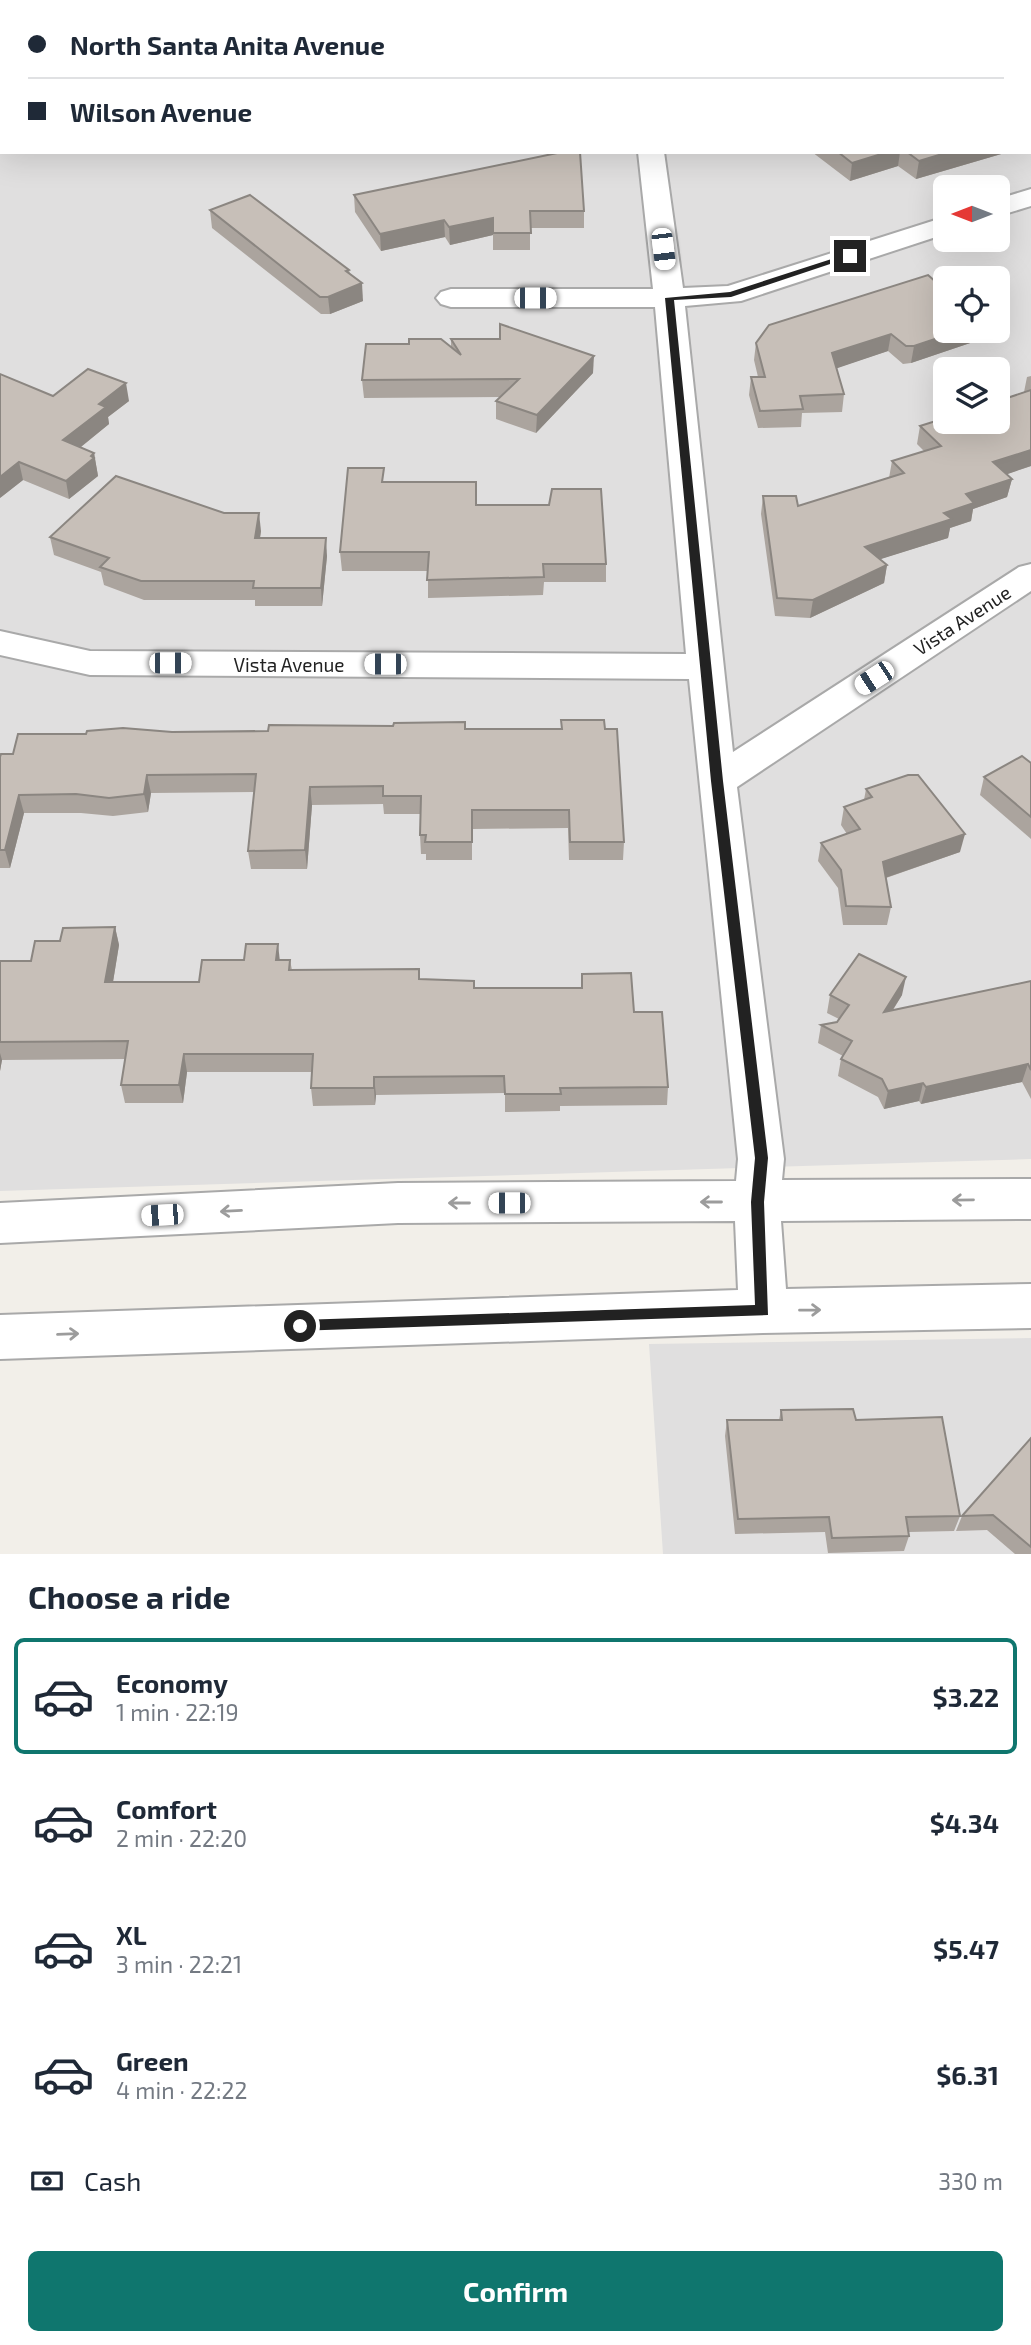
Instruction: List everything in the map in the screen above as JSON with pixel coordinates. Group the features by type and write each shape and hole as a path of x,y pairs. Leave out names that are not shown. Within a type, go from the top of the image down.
{"street":[{"path":"651,154 669,298 717,781 761,1158 757,1202 763,1311"},
{"path":"1010,204 1031,197"},
{"path":"451,298 669,298 731,295 933,229"},
{"name":"Vista Avenue","path":"717,781 1031,575"},
{"name":"Vista Avenue","path":"0,643 90,663 706,667"},
{"path":"0,1223 398,1203 1031,1199"},
{"path":"0,1337 763,1311 1031,1306"}],"shaded area":[{"path":"0,154 1031,154 1031,1159 0,1191"},
{"path":"1031,1338 1031,1554 663,1554 649,1344"}],"building":[{"path":"552,154 580,154 584,211 530,211 531,233 493,233 493,218 449,227 444,220 380,234 354,195"},
{"path":"841,154 881,154 852,163"},
{"path":"910,154 942,154 919,161"},
{"path":"250,195 349,270 346,271 362,283 328,297 320,297 210,210"},
{"path":"928,275 933,279 933,340 906,346 891,334 832,353 844,394 800,396 803,409 760,411 751,377 765,377 756,343 769,325"},
{"path":"500,324 594,356 537,415 496,401 519,379 362,380 366,344 409,344 409,339 441,339 461,355 451,339 500,339"},
{"path":"88,369 126,383 99,404 106,407 63,440 94,453 91,456 94,458 66,481 19,462 0,477 0,374 53,396"},
{"path":"1031,390 1031,450 993,462 1012,479 966,494 974,503 944,513 952,519 865,547 887,565 813,600 777,598 763,496 796,496 798,506 904,473 892,461 941,446 920,426 933,422 933,434 1010,434 1010,397"},
{"path":"348,468 384,468 382,482 476,482 476,505 549,505 552,489 601,489 606,564 543,564 544,577 427,580 429,552 340,552"},
{"path":"116,476 224,513 259,513 255,538 326,538 321,588 253,588 254,581 141,581 100,567 109,558 50,537"},
{"path":"561,720 604,720 605,729 617,729 624,842 570,842 569,810 472,810 472,842 425,842 426,835 420,835 421,796 383,796 383,786 310,787 305,850 248,851 256,774 147,775 144,794 109,798 76,794 19,795 5,850 0,850 0,757 1,754 13,754 18,734 86,734 87,731 123,728 172,732 268,731 269,725 393,726 394,723 465,722 465,729 562,729"},
{"path":"1022,756 1031,763 1031,817 984,777"},
{"path":"908,775 918,775 965,834 883,862 891,907 846,906 841,870 821,843 860,829 844,807 872,797 866,789"},
{"path":"115,927 105,982 199,982 202,960 244,960 246,944 278,944 276,960 290,960 289,970 419,969 419,979 474,981 474,988 582,988 582,974 631,973 634,1012 662,1012 668,1087 560,1088 561,1094 505,1094 504,1076 374,1077 374,1088 311,1088 313,1054 184,1054 179,1085 121,1085 128,1041 0,1042 0,961 31,961 35,941 60,941 63,928"},
{"path":"859,954 906,977 884,1012 1031,981 1031,1070 1028,1064 926,1087 923,1083 888,1091 882,1079 841,1059 852,1041 821,1025 837,1022 849,1005 830,995"},
{"path":"853,1409 856,1420 942,1417 960,1516 906,1517 909,1536 832,1538 829,1517 738,1519 727,1420 782,1420 781,1410"},
{"path":"1031,1438 1031,1547 993,1515 962,1516"}],"route":[{"path":"300,1326 763,1311 757,1202 761,1158 717,781 669,298 731,295 850,256"}]}
